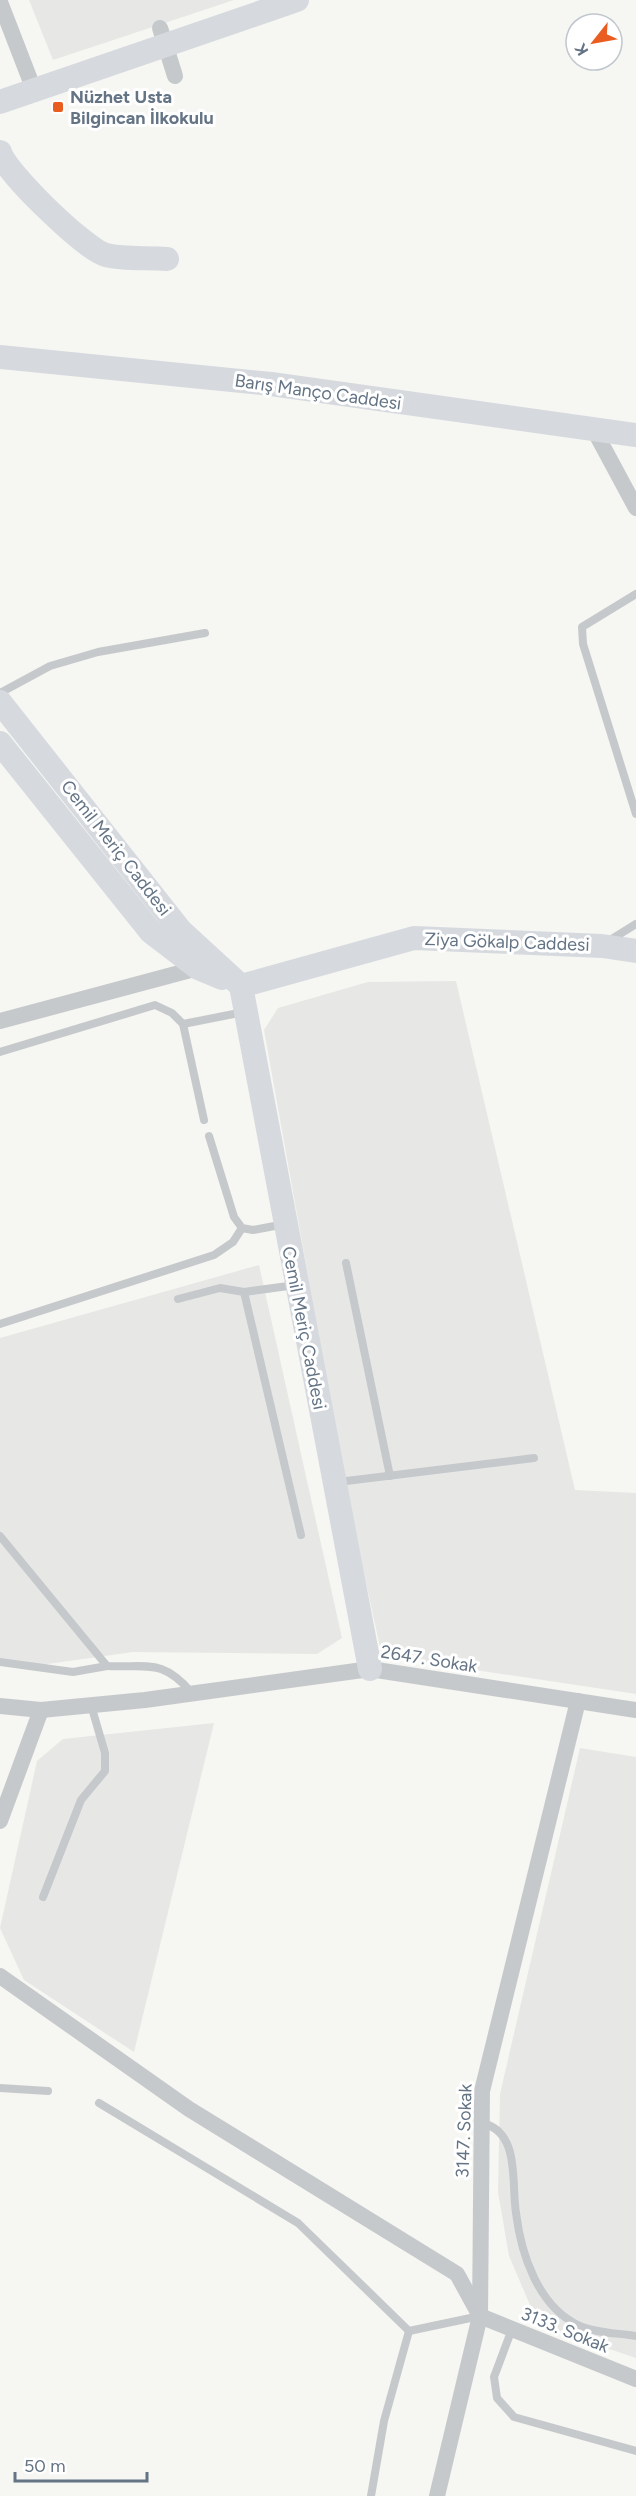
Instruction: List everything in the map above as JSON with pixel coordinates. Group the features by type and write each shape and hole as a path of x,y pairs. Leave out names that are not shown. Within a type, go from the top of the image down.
{"street":[{"path":"0,102 34,90 163,35 297,0"},
{"path":"0,2 34,90"},
{"path":"163,35 175,76"},
{"path":"0,152 3,163 52,214 105,255 167,259"},
{"name":"Barış Manço Caddesi","path":"0,357 271,384 636,435"},
{"path":"594,430 636,508"},
{"name":"Cemil Meriç Caddesi","path":"0,702 180,930 241,986 370,1669"},
{"name":"Cemil Meriç Caddesi","path":"0,743 151,932 198,968 241,986"},
{"name":"Ziya Gökalp Caddesi","path":"241,986 414,939 602,946 636,951"},
{"path":"0,1021 198,968"},
{"name":"2647. Sokak","path":"41,1710 145,1700 370,1669 636,1710"},
{"name":"3147. Sokak","path":"437,2496 480,2316 482,2091 578,1701"},
{"path":"0,1706 41,1710 0,1821"},
{"path":"0,1976 189,2109 457,2274 480,2316"},
{"name":"3133. Sokak","path":"480,2316 636,2379"}],"lane":[{"path":"636,594 582,627 583,644 636,814"},
{"path":"0,693 50,666 98,652 205,633"},
{"path":"602,946 636,924"},
{"path":"0,1052 155,1005 172,1012 183,1024 204,1120"},
{"path":"183,1024 246,1012"},
{"path":"209,1136 234,1217 242,1228 253,1230 285,1224"},
{"path":"0,1324 214,1255 233,1242 242,1228"},
{"path":"346,1263 390,1476"},
{"path":"178,1299 220,1288 244,1292 296,1285"},
{"path":"244,1292 301,1535"},
{"path":"334,1483 534,1458"},
{"path":"0,1536 107,1666"},
{"path":"0,1662 73,1672 107,1666 146,1665 167,1669 192,1694"},
{"path":"43,1897 81,1800 105,1772 105,1753 90,1705"},
{"path":"0,2088 48,2091"},
{"path":"99,2103 298,2223 409,2331"},
{"path":"482,2123 493,2125 507,2142 512,2160 516,2214 530,2269 550,2303 578,2325 636,2337"},
{"path":"409,2331 480,2316"},
{"path":"512,2329 494,2377 497,2398 514,2417 636,2451"},
{"path":"371,2496 384,2421 409,2331"}],"shaded area":[{"path":"29,0 234,0 53,60"},
{"path":"456,981 575,1490 636,1493 636,1694 382,1656 349,1505 264,1030 278,1008 368,982"},
{"path":"259,1265 342,1638 317,1654 133,1652 33,1666 0,1664 0,1338"},
{"path":"214,1723 134,2052 24,1980 0,1928 37,1761 63,1739"},
{"path":"580,1748 636,1757 636,2358 562,2333 530,2305 509,2256 498,2192 500,2094"}],"place":[{"name":"Nüzhet Usta Bilgincan İlkokulu","path":"58,107"}]}
